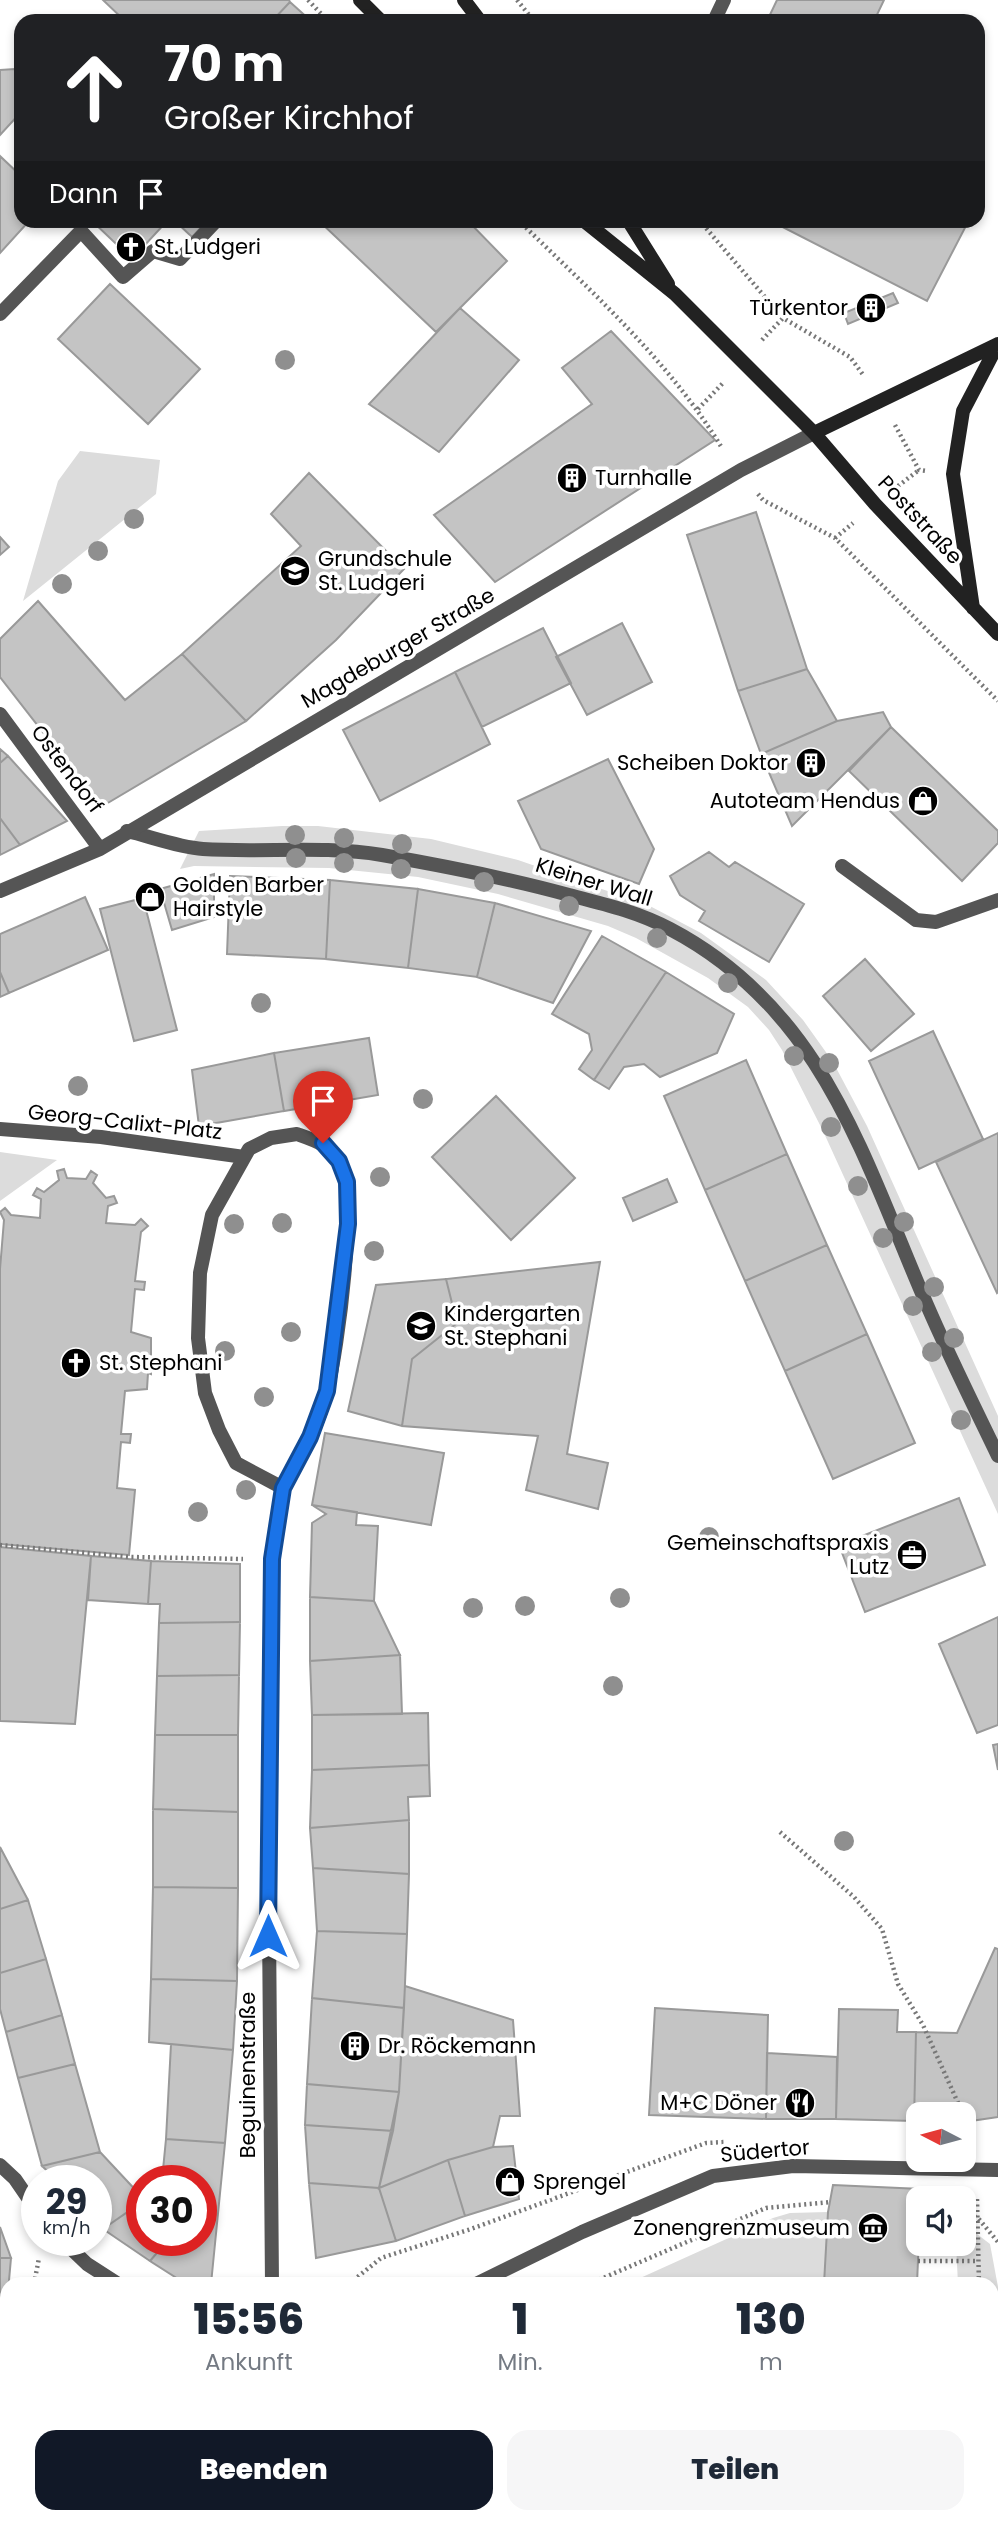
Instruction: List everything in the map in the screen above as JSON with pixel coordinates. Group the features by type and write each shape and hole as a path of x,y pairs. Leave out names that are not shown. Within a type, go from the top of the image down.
{"main road":[{"path":"360,0 374,14"},
{"path":"464,0 475,14"},
{"path":"593,228 675,295"},
{"path":"633,228 675,295"},
{"name":"Poststraße","path":"675,295 814,433 875,504 998,634"},
{"path":"814,433 998,344"},
{"path":"973,608 953,474 963,411 998,344"}],"street":[{"path":"0,314 81,231 123,277 153,251 180,259 209,228"},
{"name":"Magdeburger Straße","path":"0,891 100,849 741,470 814,433"},
{"name":"Ostendorf","path":"0,714 100,849"},
{"name":"Kleiner Wall","path":"127,831 201,848 313,848 376,854 508,877 621,908 670,929 717,957 754,986 832,1088 861,1144 927,1305 998,1457"},
{"path":"842,866 916,920 936,922 998,900"},
{"name":"Georg-Calixt-Platz","path":"0,1129 101,1137 244,1157"},
{"name":"Beguinenstraße","path":"244,1157 249,1149 271,1138 296,1135 323,1143 339,1161 347,1182 348,1224 327,1391 310,1437 283,1488 272,1559 268,1831 272,2277"},
{"path":"244,1157 212,1215 200,1273 198,1338 205,1393 219,1430 236,1463 283,1488"},
{"path":"0,2165 21,2188"},
{"name":"Südertor","path":"490,2277 582,2232 713,2176 793,2166 998,2170"},
{"path":"79,2256 107,2277"}],"path":[{"path":"308,0 321,14"},
{"path":"517,0 528,14"},
{"path":"526,228 595,295 698,409 725,453"},
{"path":"706,228 783,318 850,357 881,400 919,470 953,474"},
{"path":"763,500 835,538 998,701"},
{"path":"0,1545 130,1557 272,1559"},
{"path":"780,1832 854,1897 882,1929 898,1984 923,2025 958,2102"},
{"path":"605,2277 766,2208 831,2202"},
{"path":"978,2218 998,2242"},
{"path":"978,2218 978,2277"},
{"path":"35,2277 39,2256"},
{"path":"918,2261 977,2261"}],"shaded area":[{"path":"80,451 160,460 156,494 23,601 58,481"},
{"path":"318,826 431,839 518,860 648,905 701,933 766,980 803,1020 833,1062 867,1126 998,1416 998,1514 823,1131 782,1050 769,1030 748,1007 708,978 636,938 608,926 498,894 418,877 329,868 194,866 180,869 199,831"},
{"path":"0,1152 7,1153 57,1160 0,1201"},
{"path":"828,2212 825,2277 642,2277 773,2218 790,2213"},
{"path":"976,2233 990,2244 996,2277 958,2277 957,2256 976,2256"}],"building":[{"path":"103,0 290,2 279,14 118,14"},
{"path":"777,0 884,0 877,14 770,14"},
{"path":"290,2 303,14 279,14"},
{"path":"14,69 14,120 0,135 0,70"},
{"path":"0,156 14,169 14,228 23,228 0,253"},
{"name":"St. Ludgeri","path":"99,228 161,228 132,259"},
{"path":"182,228 200,228 192,237"},
{"path":"326,228 475,228 507,261 436,332"},
{"path":"785,228 965,228 927,301"},
{"path":"110,284 200,369 148,424 58,339"},
{"name":"Türkentor","path":"893,293 898,303 848,324 844,313"},
{"path":"460,308 519,360 439,452 369,404"},
{"name":"Turnhalle","path":"611,331 715,440 495,582 434,515 592,404 562,368"},
{"path":"309,473 404,569 336,640 246,721 182,654 301,546 271,514"},
{"path":"756,512 807,669 738,691 687,535"},
{"path":"0,537 9,547 0,555"},
{"path":"38,601 125,700 182,654 246,721 101,807 0,677 0,639"},
{"path":"622,623 652,682 587,715 556,657"},
{"path":"543,628 571,683 482,727 455,672"},
{"path":"807,669 837,721 761,754 738,691"},
{"path":"455,672 490,744 380,801 343,730"},
{"name":"Scheiben Doktor","path":"883,712 891,727 792,826 761,754 837,721"},
{"name":"Autoteam Hendus","path":"891,727 998,831 998,843 962,881 849,771"},
{"path":"0,749 8,756 0,763"},
{"path":"8,756 67,821 20,845 0,818 0,763"},
{"path":"608,759 654,849 639,884 541,849 518,801"},
{"path":"0,818 20,845 0,855"},
{"path":"709,852 729,867 735,862 804,904 769,962 699,921 705,911 680,895 670,876"},
{"path":"214,874 214,917 172,930 160,889"},
{"path":"230,876 330,880 326,959 227,954"},
{"path":"330,880 418,889 408,968 326,959"},
{"path":"418,889 495,903 477,977 408,968"},
{"path":"85,897 108,950 9,993 0,972 0,934"},
{"path":"143,898 177,1030 134,1041 100,909"},
{"path":"495,903 591,931 553,1003 477,977"},
{"path":"602,936 666,972 594,1080 579,1069 592,1050 589,1034 552,1014"},
{"path":"865,959 914,1014 871,1051 823,996"},
{"path":"0,972 9,993 0,997"},
{"path":"666,972 734,1014 717,1053 660,1077 644,1064 624,1067 609,1089 594,1080"},
{"path":"933,1031 983,1139 919,1169 869,1061"},
{"path":"369,1038 378,1095 284,1111 274,1053"},
{"path":"274,1053 284,1111 199,1126 192,1070"},
{"path":"746,1060 787,1154 705,1190 664,1096"},
{"path":"496,1096 575,1178 511,1240 432,1157"},
{"path":"998,1133 998,1292 997,1293 936,1162"},
{"path":"787,1154 827,1245 745,1281 705,1190"},
{"name":"St. Stephani","path":"64,1169 67,1178 86,1179 91,1171 97,1175 93,1183 106,1198 114,1196 117,1203 108,1206 106,1223 135,1225 141,1219 148,1226 141,1232 135,1281 145,1282 144,1290 135,1289 131,1332 151,1338 151,1374 148,1373 147,1389 125,1391 121,1434 131,1434 130,1443 121,1442 117,1488 135,1490 129,1555 0,1544 0,1269 4,1220 0,1212 5,1208 11,1215 40,1218 41,1199 33,1195 37,1188 44,1192 59,1180 57,1171"},
{"path":"667,1179 677,1202 633,1221 623,1198"},
{"path":"827,1245 867,1334 785,1371 745,1281"},
{"path":"600,1262 567,1454 608,1463 598,1509 526,1490 538,1436 402,1426 412,1359 457,1323 446,1279"},
{"path":"446,1279 457,1323 412,1359 402,1426 348,1411 376,1285"},
{"path":"867,1334 915,1443 833,1479 785,1371"},
{"path":"325,1433 444,1453 431,1525 312,1505"},
{"name":"Gemeinschaftspraxis Lutz","path":"959,1498 985,1565 865,1612 839,1545"},
{"path":"312,1505 357,1512 356,1525 378,1526 374,1601 310,1597 312,1523 326,1514"},
{"path":"0,1547 91,1556 75,1724 0,1721"},
{"path":"91,1556 151,1561 148,1604 88,1600"},
{"path":"151,1561 240,1564 240,1622 159,1623 160,1604 148,1604"},
{"path":"310,1597 374,1601 400,1655 310,1661"},
{"path":"998,1617 998,1725 977,1733 939,1644"},
{"path":"240,1622 239,1675 157,1676 159,1623"},
{"path":"400,1655 402,1714 312,1715 310,1661"},
{"path":"239,1675 238,1735 155,1735 157,1676"},
{"path":"428,1713 429,1765 312,1770 312,1715"},
{"path":"155,1735 238,1735 238,1812 153,1809"},
{"path":"998,1744 998,1770 993,1745"},
{"path":"429,1765 430,1796 408,1797 409,1820 310,1828 312,1770"},
{"path":"153,1809 238,1812 238,1888 153,1887"},
{"path":"409,1820 409,1874 313,1868 310,1828"},
{"path":"0,1847 28,1900 0,1909"},
{"path":"313,1868 409,1874 407,1934 317,1931"},
{"path":"153,1887 238,1888 237,1981 151,1979"},
{"path":"28,1900 46,1959 0,1973 0,1909"},
{"path":"317,1931 407,1934 404,2008 312,1998"},
{"path":"995,1948 998,1949 998,2117 976,2120 976,2102 914,2102 916,2032 957,2033"},
{"path":"46,1959 62,2015 6,2032 0,2009 0,1973"},
{"path":"151,1979 237,1981 233,2050 149,2042"},
{"path":"405,1986 513,2020 520,2116 500,2116 493,2147 448,2160 379,2188 399,2092"},
{"name":"Dr. Röckemann","path":"312,1998 404,2008 399,2092 307,2084"},
{"path":"655,2008 768,2015 766,2119 649,2115"},
{"path":"839,2009 898,2010 897,2032 916,2032 914,2102 906,2102 906,2121 836,2119"},
{"path":"62,2015 75,2064 18,2078 6,2032"},
{"path":"171,2044 233,2050 225,2143 166,2139"},
{"path":"767,2053 837,2057 836,2119 766,2119"},
{"path":"75,2064 100,2152 42,2165 18,2078"},
{"path":"307,2084 399,2092 393,2131 305,2125"},
{"path":"305,2125 393,2131 379,2188 309,2183"},
{"path":"166,2139 225,2143 217,2224 217,2165 163,2165"},
{"path":"513,2146 519,2199 465,2216 448,2160 493,2147"},
{"path":"100,2152 126,2180 126,2213 112,2223 112,2165 46,2165"},
{"path":"448,2160 465,2216 396,2241 379,2188"},
{"path":"309,2183 379,2188 396,2241 316,2258"},
{"name":"Zonengrenzmuseum","path":"833,2185 906,2188 906,2256 918,2256 917,2277 824,2277 828,2212"},
{"path":"126,2213 126,2245 112,2235 112,2223"},
{"path":"0,2227 11,2258 0,2258"},
{"path":"154,2256 214,2256 212,2277 175,2277 150,2261"},
{"path":"0,2258 11,2258 9,2277 0,2277"}],"place":[{"name":"St. Ludgeri","path":"131,247"},
{"name":"Türkentor","path":"871,308"},
{"name":"Turnhalle","path":"572,478"},
{"name":"Grundschule St. Ludgeri","path":"295,571"},
{"name":"Scheiben Doktor","path":"811,763"},
{"name":"Autoteam Hendus","path":"923,801"},
{"name":"Golden Barber Hairstyle","path":"150,897"},
{"name":"Kindergarten St. Stephani","path":"421,1326"},
{"name":"St. Stephani","path":"76,1363"},
{"name":"Gemeinschaftspraxis Lutz","path":"912,1555"},
{"name":"Dr. Röckemann","path":"355,2046"},
{"name":"M+C Döner","path":"800,2103"},
{"name":"Sprengel","path":"510,2182"},
{"name":"Zonengrenzmuseum","path":"873,2228"}],"route":[{"path":"268,1936 272,1559 283,1488 310,1437 327,1391 340,1306 348,1224 347,1182 339,1161 323,1143"}]}
